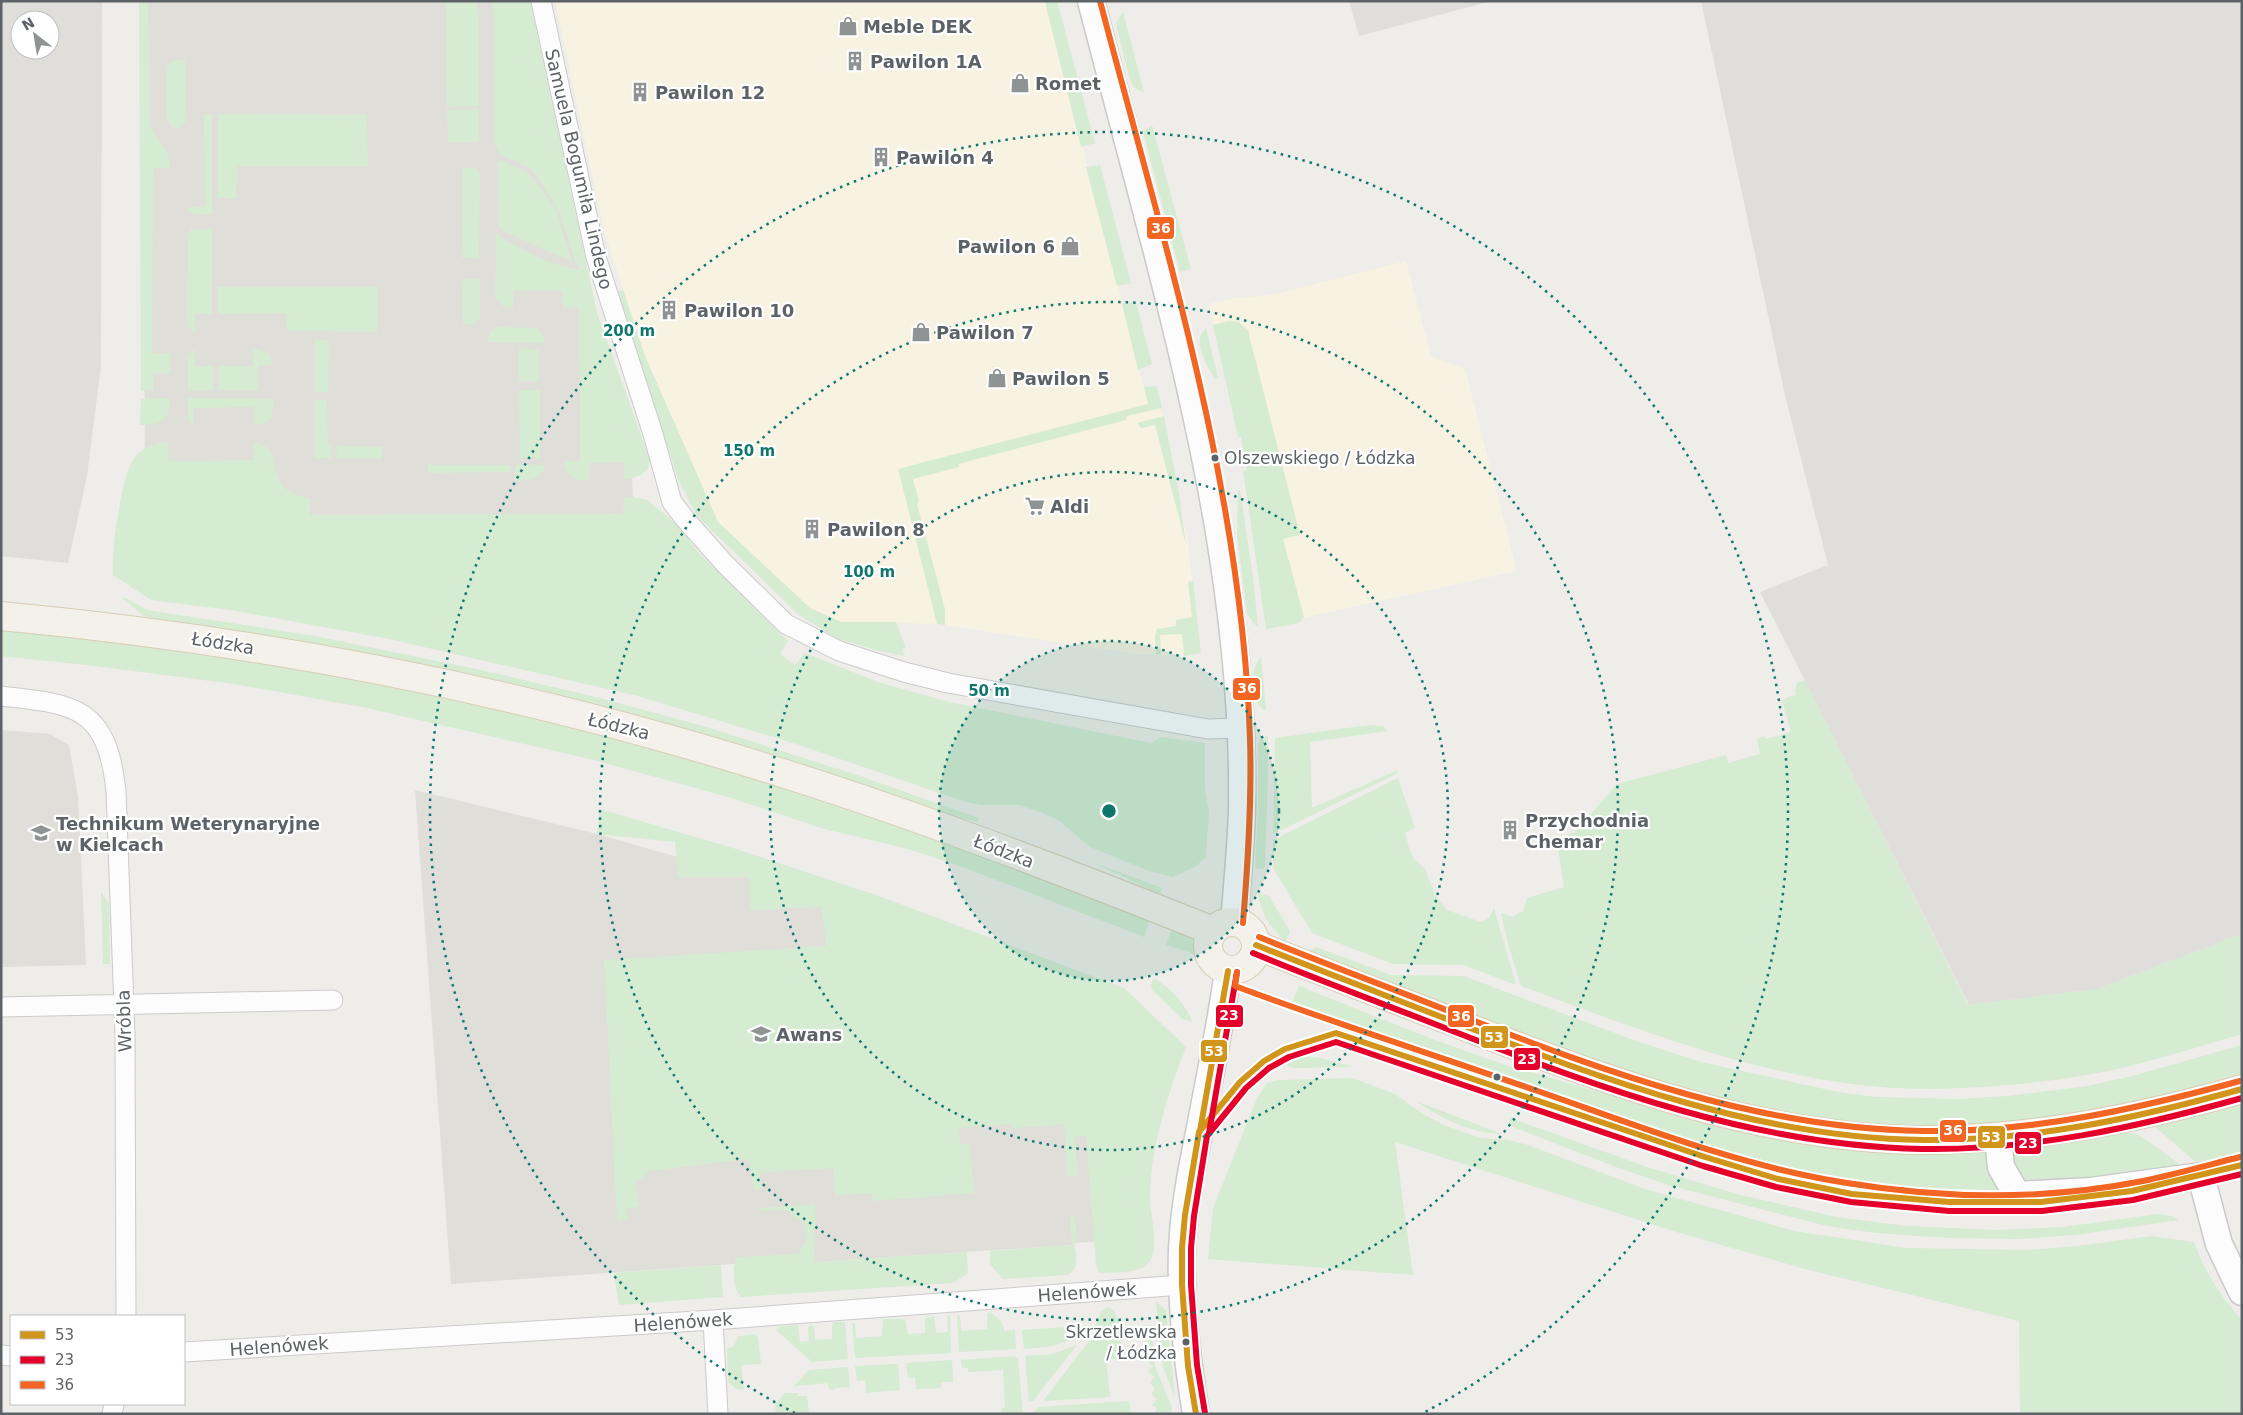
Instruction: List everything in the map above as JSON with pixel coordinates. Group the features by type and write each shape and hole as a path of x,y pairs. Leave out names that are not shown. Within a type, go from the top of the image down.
{"main road":[{"name":"Łódzka","path":"1,616 185,637 318,659 462,688 638,730 760,766 1224,926"},
{"path":"1224,926 1245,926 1253,934 1256,945 1254,956 1248,965 1239,970 1228,971 1216,965 1209,955 1208,942 1224,926"},
{"path":"1256,945 1610,1080 1693,1106 1754,1122 1803,1130 1855,1136 1923,1140 1998,1138 2057,1131 2137,1117 2242,1089"}],"street":[{"name":"Samuela Bogumiła Lindego","path":"541,1 596,257 653,434 672,502 685,520 725,564 786,624 839,651 871,662 958,685 1208,729 1239,728"},
{"path":"1091,1 1165,284 1206,454 1220,538 1234,643 1242,808 1224,926"},
{"name":"Wróbla","path":"1,696 70,707 81,713 98,730 110,752 116,791 124,1004 126,1315"},
{"path":"1196,1414 1188,1366 1182,1285 1185,1215 1228,971"},
{"path":"1,1008 333,1000"},
{"path":"1998,1138 2001,1167 2017,1195 2091,1191 2201,1176 2219,1244 2242,1292"},
{"name":"Helenówek","path":"185,1352 714,1320 1182,1285"},
{"path":"714,1320 718,1414"}],"shaded area":[{"path":"1,1 102,1 101,366 87,476 68,563 1,556"},
{"path":"143,1 526,1 588,310 639,474 632,478 633,497 642,500 552,589 145,467"},
{"path":"555,1 1045,1 1148,404 1160,401 1188,544 1201,653 1161,656 1156,653 1143,655 937,624 841,622 810,608 718,522 645,356 604,231"},
{"path":"1349,1 1492,1 1359,36"},
{"path":"1701,1 2242,1 2242,934 2097,989 1969,1005 1760,592 1828,565 1785,395"},
{"path":"1406,261 1431,356 1465,369 1517,571 1303,618 1299,623 1266,629 1243,471 1247,470 1241,437 1238,437 1209,304 1235,298 1272,295"},
{"name":"Technikum Weterynaryjne w Kielcach","path":"1,730 50,734 69,745 78,797 86,965 1,967"},
{"name":"Awans","path":"415,790 597,834 967,940 1114,1054 1106,1241 1072,1243 1072,1245 815,1262 814,1259 451,1284"}],"green space":[{"path":"139,1 148,1 150,124 166,149 170,168 153,168 152,353 170,353 170,373 153,373 153,391 141,391"},
{"path":"446,1 476,1 479,14 479,106 447,107"},
{"path":"491,1 530,1 597,313 650,460 645,472 638,476 624,479 624,462 589,463 589,480 575,479 568,474 564,466 563,461 580,461 579,307 563,308 562,291 513,291 513,308 504,307 495,298 496,233 512,244 549,262 572,269 580,269 579,265 576,265 560,213 539,180 530,168 499,154 494,142 494,16"},
{"path":"1057,1 1095,143 1081,147 1045,2"},
{"path":"1123,11 1144,93 1135,88 1130,81 1116,24"},
{"path":"185,59 186,121 179,129 172,127 167,118 167,68 174,61"},
{"path":"479,109 479,142 448,142 447,110"},
{"path":"204,114 212,114 212,214 194,214 189,211 188,207 205,207"},
{"path":"218,114 367,115 368,166 237,166 236,198 218,198"},
{"path":"1152,125 1191,269 1180,272 1143,131"},
{"path":"500,160 525,171 532,177 556,209 572,262 505,232 499,227 498,163"},
{"path":"1100,165 1131,283 1117,286 1086,167"},
{"path":"463,168 478,170 480,175 479,258 462,258"},
{"path":"191,229 212,229 212,314 195,314 195,332 189,327 187,315 188,236"},
{"path":"462,279 480,279 480,318 477,322 468,325 463,324"},
{"path":"218,287 377,287 377,332 287,331 286,313 218,314"},
{"path":"623,290 645,356 718,522 810,608 841,622 896,622 906,648 902,649 905,656 838,639 799,615 697,516 678,479 655,407 613,293"},
{"path":"1136,302 1152,364 1138,370 1122,304"},
{"path":"1229,321 1239,322 1248,331 1300,535 1283,539 1304,617 1299,623 1266,629 1243,471 1247,470 1241,437 1238,437 1213,325"},
{"path":"497,327 536,328 544,337 544,343 488,342 492,329"},
{"path":"1206,328 1218,378 1214,379 1204,360 1200,347 1200,340"},
{"path":"315,340 329,340 328,392 315,392"},
{"path":"519,348 539,350 539,381 519,381"},
{"path":"195,349 195,366 213,366 213,390 188,391 188,355"},
{"path":"253,349 268,353 274,365 258,365 258,390 218,390 219,366 253,366"},
{"path":"1157,386 1162,408 1127,416 1126,420 958,464 959,467 913,479 919,501 917,504 945,609 945,625 937,624 898,469 1148,404 1144,387"},
{"path":"519,390 540,390 540,458 520,458"},
{"path":"170,398 168,412 163,420 159,423 140,425 141,399"},
{"path":"188,398 274,399 272,416 267,422 254,425 254,407 193,408 193,426 188,420"},
{"path":"315,400 327,400 328,446 331,446 331,458 315,458"},
{"path":"1164,416 1179,494 1186,545 1155,425 1141,428 1137,423"},
{"path":"159,443 168,443 169,461 254,460 254,443 265,446 274,459 278,478 284,487 294,494 310,498 310,515 623,514 624,497 646,499 678,526 698,552 788,641 780,654 795,665 805,653 878,682 945,701 1151,743 1161,737 1205,743 1205,789 1209,812 1206,857 1195,867 1173,877 1149,871 1090,847 1058,820 1040,812 1019,805 981,805 966,802 796,744 634,695 389,639 231,610 151,600 113,575 113,564 118,516 129,469 133,460 141,451"},
{"path":"337,446 382,447 382,459 336,458"},
{"path":"515,464 545,465 538,477 530,480 515,481"},
{"path":"428,465 510,465 510,472 428,473"},
{"path":"1240,490 1253,577 1258,627 1247,613 1237,536 1238,491"},
{"path":"1193,581 1201,653 1184,656 1182,634 1160,635 1161,656 1156,653 1155,636 1157,629 1176,626 1176,620 1192,617 1188,582"},
{"path":"122,598 126,598 147,610 315,636 481,670 604,699 710,728 860,776 979,818 978,822 939,812 757,751 647,720 436,670 294,642 151,619 144,616"},
{"path":"1,630 196,652 292,668 389,686 580,730 816,798 960,849 1150,920 1144,937 960,866 908,849 821,828 728,797 590,759 362,707 234,684 1,656"},
{"path":"1261,657 1266,711 1256,701 1253,686 1254,670"},
{"path":"1805,680 1968,1005 2097,989 2242,934 2242,1034 2134,1065 2079,1076 1999,1086 1903,1088 1847,1083 1791,1073 1736,1060 1627,1025 1521,986 1501,913 1513,917 1523,911 1527,898 1564,887 1557,841 1576,831 1617,784 1726,755 1728,763 1760,754 1757,739 1764,736 1766,739 1791,732 1782,701 1796,695 1797,683"},
{"path":"1369,725 1383,726 1388,731 1310,742 1312,808 1398,770 1398,773 1273,834 1275,738"},
{"path":"1268,735 1265,866 1263,869 1255,868 1258,747 1260,740"},
{"path":"1398,778 1415,828 1405,833 1414,859 1425,869 1435,895 1447,910 1481,922 1489,918 1494,908 1516,985 1464,965 1393,964 1312,933 1273,868 1273,840"},
{"path":"600,809 736,849 879,896 1124,988 1186,1047 1167,1100 1154,1155 1150,1200 1154,1247 1150,1261 1134,1271 1099,1273 1096,1264 1086,1136 1075,1137 1078,1176 1067,1176 1064,1124 1012,1128 1011,1124 959,1128 960,1144 970,1144 974,1193 872,1201 872,1193 835,1196 833,1168 760,1173 761,1189 754,1190 748,1159 650,1171 635,1184 639,1207 626,1208 628,1220 617,1221 604,960 826,946 822,907 750,910 749,877 678,877 675,842 597,834"},
{"path":"1090,861 1162,888 1160,894"},
{"path":"101,892 109,904 110,964 103,964"},
{"path":"1258,893 1269,896 1290,931 1286,942 1267,920 1261,908"},
{"path":"1172,928 1197,939 1205,952 1198,955 1166,945"},
{"path":"1316,947 1391,975 1464,976 1639,1042 1701,1062 1838,1092 1876,1097 1957,1099 2008,1096 2088,1086 2136,1075 2242,1045 2242,1073 2122,1106 2048,1119 2012,1123 1941,1126 1869,1124 1834,1120 1763,1109 1732,1102 1641,1076 1310,951"},
{"path":"1153,978 1177,997 1193,1022 1182,1019 1152,990"},
{"path":"1299,986 1432,1039 1502,1064 1696,1120 1775,1139 1828,1146 2007,1150 2065,1144 2124,1132 2138,1135 2183,1167 2047,1189 1982,1191 1872,1185 1772,1165 1688,1140 1291,1004"},
{"path":"1301,1056 1321,1058 1353,1067 1289,1067 1286,1061"},
{"path":"1352,1078 1395,1094 1423,1114 1444,1125 1480,1138 1509,1140 1528,1145 1645,1189 1794,1231 1907,1248 2028,1250 2077,1246 2152,1236 2194,1242 2214,1283 2242,1320 2242,1414 2020,1414 2019,1321 1805,1269 1673,1231 1395,1142 1413,1275 1208,1259 1213,1208 1257,1098 1267,1083 1279,1080"},
{"path":"2242,1100 2242,1151 2198,1164 2153,1125"},
{"path":"1416,1101 1502,1134 1479,1131 1457,1124 1436,1114"},
{"path":"1510,1118 1650,1168 1737,1194 1836,1217 1907,1226 1996,1230 2064,1227 2157,1214 2171,1216 2179,1220 2075,1235 2018,1239 1949,1238 1876,1233 1827,1226 1671,1186 1508,1125"},
{"path":"815,1204 816,1229 813,1229 815,1262 967,1252 968,1273 953,1283 741,1297 736,1289 734,1277 734,1266 737,1257 798,1254 806,1240 802,1220 795,1219 788,1210 759,1211 759,1208"},
{"path":"1070,1215 1075,1215 1077,1243 1074,1243 1076,1265 1068,1275 1002,1279 990,1264 990,1251 1072,1245"},
{"path":"721,1265 723,1297 619,1305 614,1273"},
{"path":"1156,1302 1166,1311 1175,1397 1163,1367"},
{"path":"1109,1307 1114,1311 1119,1322 1117,1324 1053,1346 1024,1349 1022,1330 1096,1325 1101,1311"},
{"path":"990,1312 1000,1320 1005,1331 1015,1330 1016,1349 959,1352 957,1315 960,1316 961,1331 987,1329 987,1314"},
{"path":"947,1315 950,1315 951,1353 855,1358 852,1321 855,1324 856,1338 882,1336 883,1319 905,1319 908,1334 925,1333 925,1318 934,1316 936,1333 948,1332"},
{"path":"834,1322 845,1322 848,1359 812,1362 776,1330 781,1326 798,1325 800,1342 809,1341 808,1328 811,1324 814,1327 815,1340 832,1339 832,1325"},
{"path":"1151,1325 1155,1366 1172,1408 1171,1414 1154,1414 1157,1408 1152,1405 1157,1399 1151,1394 1155,1388 1150,1383 1154,1377 1148,1371 1153,1366 1147,1361 1152,1354 1146,1349 1150,1344 1133,1327"},
{"path":"1120,1331 1122,1358 1106,1360 1110,1397 1043,1401 1089,1341"},
{"path":"755,1334 758,1337 761,1364 741,1365 744,1390 736,1389 728,1382 727,1348 733,1347 739,1336"},
{"path":"1077,1345 1033,1401 1029,1402 1025,1356 1052,1354"},
{"path":"1014,1356 1018,1359 1023,1414 1002,1414 1001,1409 1005,1408 1003,1370 968,1372 968,1368 962,1368 961,1360"},
{"path":"952,1360 953,1382 941,1382 941,1388 916,1389 915,1378 908,1378 906,1363"},
{"path":"898,1364 900,1390 866,1393 865,1380 857,1381 855,1366"},
{"path":"848,1367 850,1387 835,1388 833,1390 829,1389 828,1383 794,1386 809,1370"},
{"path":"785,1393 797,1393 798,1396 807,1396 809,1414 776,1414 775,1404"},
{"path":"1129,1401 1131,1414 1033,1414 1038,1407"}],"transit line":[{"name":"36","path":"1100,1 1196,366 1216,459 1232,552 1244,645 1250,739 1249,831 1243,923"},
{"name":"36","path":"1259,937 1515,1037 1629,1077 1744,1109 1803,1120 1863,1128 1923,1131 2003,1128 2123,1110 2240,1081"},
{"name":"53","path":"1256,945 1513,1045 1627,1085 1744,1117 1803,1129 1863,1137 1923,1140 2004,1137 2084,1126 2124,1118 2242,1089"},
{"name":"23","path":"1253,953 1507,1052 1623,1093 1740,1126 1800,1137 1861,1145 1922,1149 2003,1146 2084,1135 2124,1127 2242,1098"},
{"name":"53","path":"1200,1131 1228,971"},
{"name":"23","path":"1209,1133 1237,972"},
{"name":"36","path":"1237,972 1235,986 1344,1025 1725,1155 1765,1166 1847,1183 1921,1192 1958,1194 1995,1195 2069,1192 2143,1181 2240,1157"},
{"name":"53","path":"1196,1414 1188,1366 1182,1285 1182,1248 1185,1215 1199,1132 1240,1082 1264,1061 1285,1049 1336,1033 1705,1157 1778,1179 1852,1194 1949,1202 2041,1202 2132,1191 2242,1165"},
{"name":"23","path":"1205,1413 1197,1365 1191,1285 1191,1248 1194,1216 1207,1136 1246,1088 1269,1068 1289,1057 1336,1042 1703,1166 1776,1187 1851,1202 1949,1211 2042,1211 2133,1200 2242,1174"}],"place":[{"name":"Meble DEK","path":"848,26"},
{"name":"Pawilon 1A","path":"855,61"},
{"name":"Romet","path":"1020,83"},
{"name":"Pawilon 12","path":"640,92"},
{"name":"Pawilon 4","path":"881,157"},
{"name":"Pawilon 6","path":"1070,246"},
{"name":"Pawilon 10","path":"669,310"},
{"name":"Pawilon 7","path":"921,332"},
{"name":"Pawilon 5","path":"997,378"},
{"name":"Olszewskiego / Łódzka","path":"1215,458"},
{"name":"Aldi","path":"1035,506"},
{"name":"Pawilon 8","path":"812,529"},
{"name":"Przychodnia Chemar","path":"1510,830"},
{"name":"Technikum Weterynaryjne w Kielcach","path":"41,833"},
{"name":"Awans","path":"761,1034"},
{"name":"Skrzetlewska / Łódzka","path":"1186,1342"}]}
